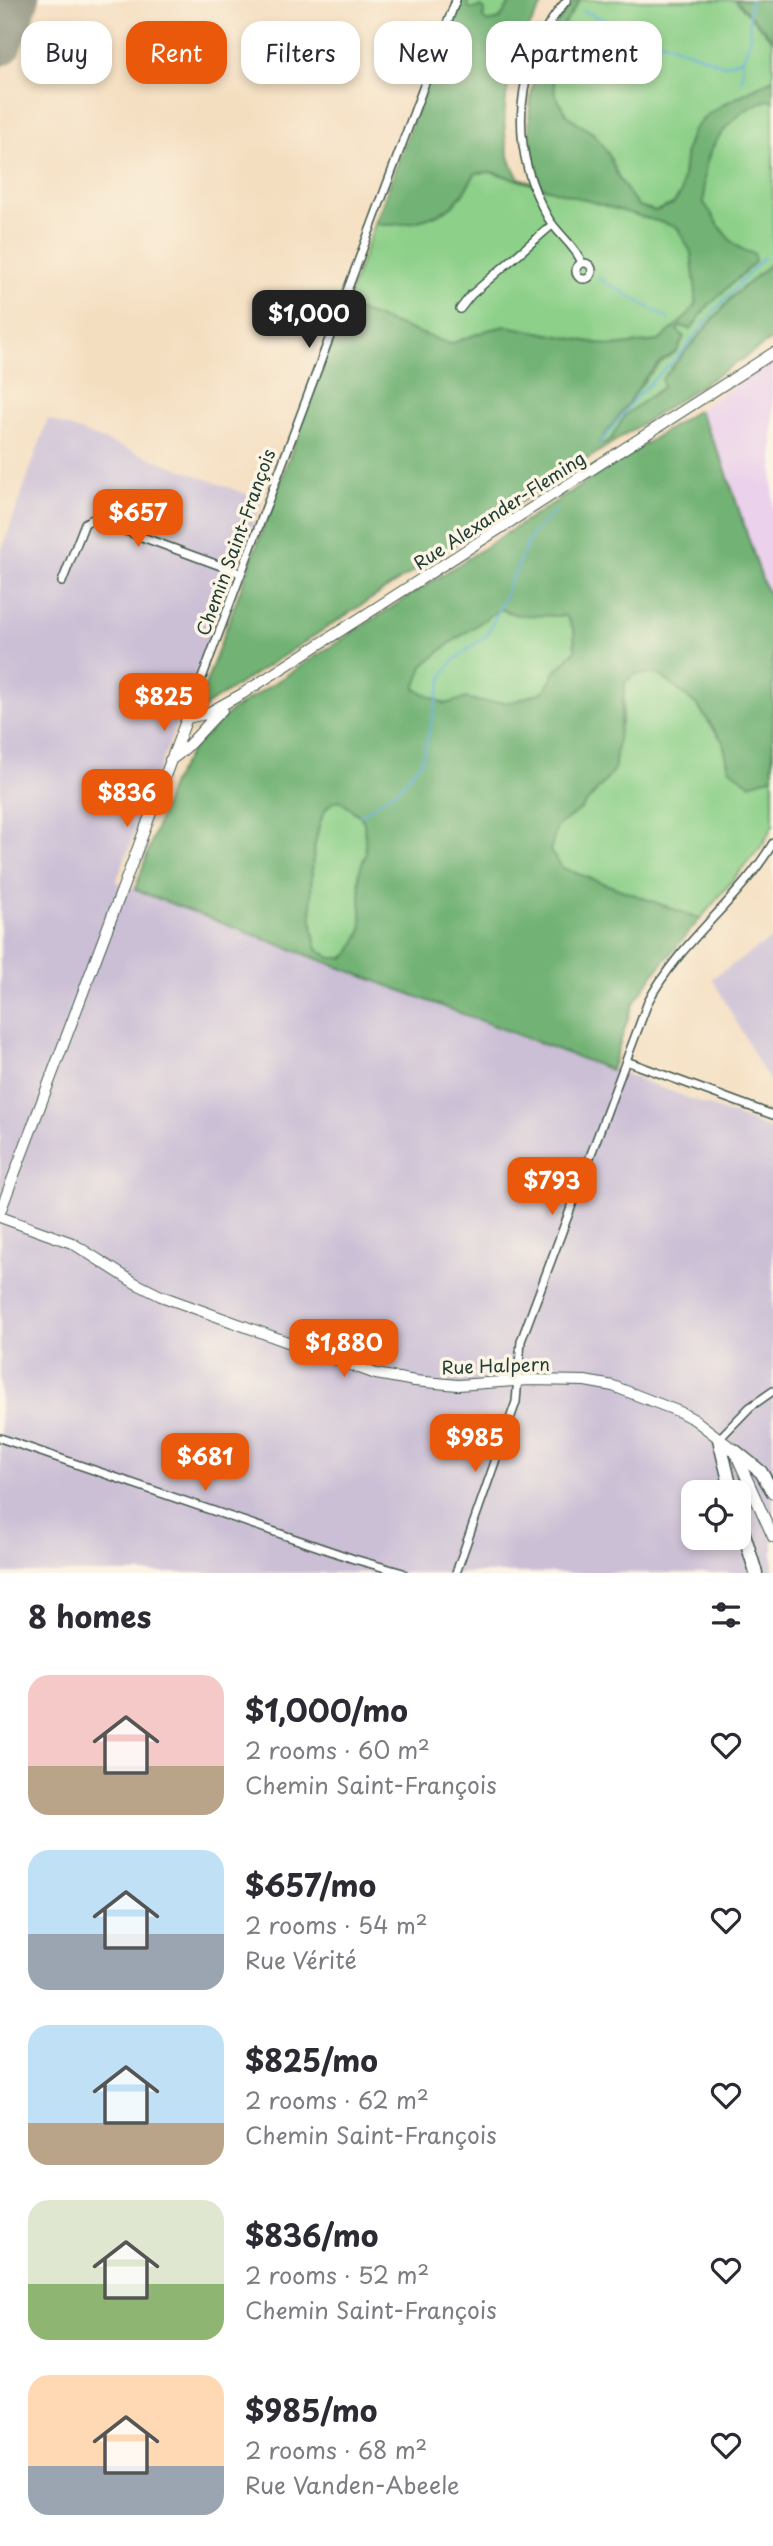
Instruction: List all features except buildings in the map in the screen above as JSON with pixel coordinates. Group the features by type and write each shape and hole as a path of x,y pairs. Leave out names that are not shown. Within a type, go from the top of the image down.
{"main road":[{"path":"719,1439 729,1480"},
{"path":"734,1450 758,1470 773,1492"},
{"path":"748,1550 755,1573"}],"street":[{"name":"Chemin Saint-François","path":"0,1215 456,0"},
{"path":"567,0 549,23 531,59 524,88 520,134 526,168 540,204 552,225 579,255 582,263"},
{"path":"460,309 471,295 552,225"},
{"name":"Rue Alexander-Fleming","path":"187,718 203,716 242,694 773,353"},
{"path":"62,582 85,523 93,519 240,573"},
{"name":"Rue Alexander-Fleming","path":"170,760 181,754 201,729 242,694"},
{"path":"456,1573 516,1402 521,1341 648,1002 666,972 737,891 773,843"},
{"path":"626,1061 773,1115"},
{"name":"Rue Halpern","path":"0,1215 72,1242 135,1283 161,1296 376,1374 458,1385 565,1379 613,1386 687,1415 734,1450 760,1511"},
{"path":"719,1439 748,1408 773,1391"},
{"path":"0,1438 403,1573"},
{"name":"Rue Halpern","path":"719,1439 773,1537"}],"shaded area":[{"path":"773,361 773,600 764,585 723,462 698,410"},
{"path":"48,419 262,500 116,882 773,1130 773,1573 0,1573 0,555"},
{"path":"773,938 773,1088 712,978"}],"green space":[{"path":"458,0 467,0 468,7 472,9 481,7 485,10 483,18 486,21 486,84 509,84 505,110 506,139 508,153 519,178 540,184 530,141 531,98 534,84 554,84 555,94 567,115 595,135 609,155 619,179 638,206 656,211 673,204 681,193 686,150 693,130 707,115 773,79 773,99 750,108 729,125 713,146 704,174 704,203 731,241 754,254 755,262 705,309 691,330 681,326 677,330 684,337 677,351 661,361 646,377 599,444 611,439 625,415 663,387 662,379 734,295 773,262 773,339 207,705 203,712 198,708 199,702 345,306 450,344 506,326 612,346 659,341 687,316 695,305 691,252 677,227 492,172 476,173 457,201 437,215 395,225 375,224 427,84 472,84 472,21 450,21"},
{"path":"467,0 512,0 500,19 486,22 481,7 472,10 468,7"},
{"path":"512,0 545,0 533,21 491,21 500,19"},
{"path":"575,0 580,0 566,21 559,21"},
{"path":"580,0 735,0 773,41 773,79 707,115 693,130 686,150 681,193 673,204 656,211 638,206 619,179 609,155 595,135 567,115 555,94 554,84 662,84 662,21 566,21"},
{"path":"735,0 773,0 773,41 771,37"},
{"path":"773,99 773,262 734,295 671,368 663,387 625,415 611,439 598,444 653,370 677,351 677,330 681,326 691,329 705,309 727,288 754,254 731,241 704,203 704,174 713,146 728,125 749,108"},
{"path":"491,172 677,227 691,252 696,292 695,305 688,316 659,341 612,346 506,326 450,344 345,306 375,224 395,225 437,215 457,201 476,173"},
{"path":"698,410 723,462 764,585 773,600 773,777 749,784 729,768 723,742 697,705 659,674 635,674 625,682 614,771 581,809 557,826 550,851 562,868 700,919 655,972 633,1004 611,1070 135,890 171,785 192,749 231,711","holes":["500,609 517,615 566,616 574,630 575,651 555,672 545,691 512,702 480,702 467,698 445,704 415,689 423,666 449,644","339,800 364,822 366,853 359,873 362,930 350,953 343,958 331,958 317,949 312,919 311,882 315,844 323,814 333,802"]},
{"path":"500,609 517,615 566,615 574,630 575,651 555,672 545,691 512,702 480,702 467,698 445,704 414,689 423,666 449,644"},
{"path":"634,674 659,674 697,705 723,742 729,768 749,783 773,777 773,825 763,844 700,919 562,868 550,851 557,826 581,809 622,721 625,682"},
{"path":"339,800 364,822 366,853 359,873 362,930 350,953 343,958 331,958 317,949 312,919 311,882 315,844 323,814 333,801"}],"waterway":[{"path":"742,82 743,59 750,39 751,0"},
{"path":"582,11 724,65 743,59"},
{"path":"599,445 634,399 682,352 715,310 764,257"},
{"path":"598,278 669,319"},
{"path":"360,816 399,788 422,760 443,675 453,661 488,634 531,535 556,510"}],"taxiway":[{"path":"0,18 13,0"}],"runway":[{"path":"0,45 18,0"}]}
